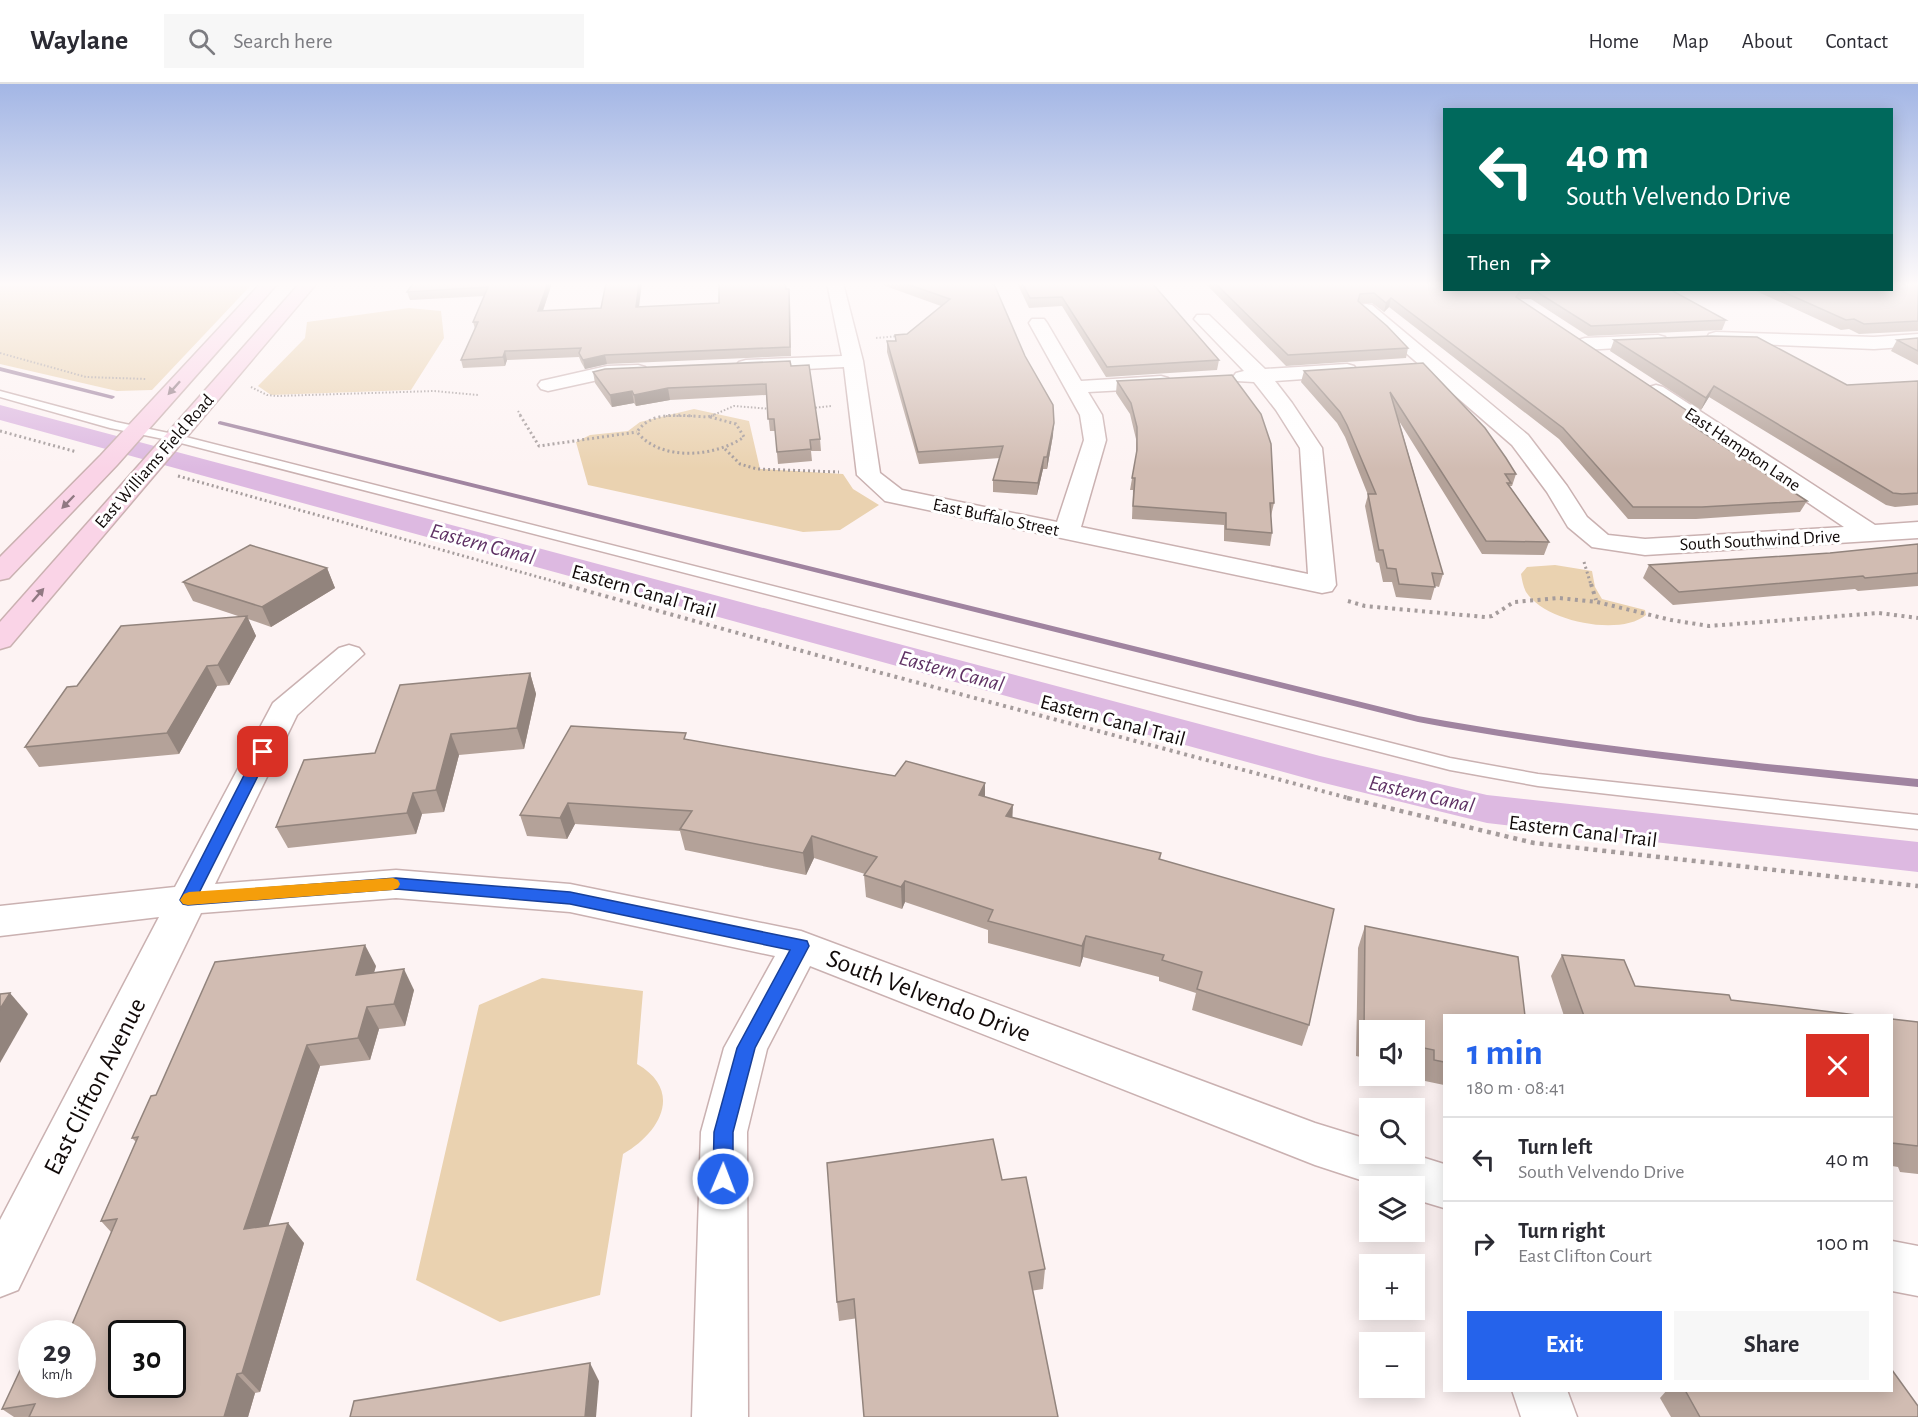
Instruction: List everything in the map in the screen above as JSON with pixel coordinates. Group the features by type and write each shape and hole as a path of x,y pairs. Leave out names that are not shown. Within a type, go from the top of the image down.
{"main road":[{"name":"East Williams Field Road","path":"0,572 109,460 213,345"},
{"name":"East Williams Field Road","path":"0,640 255,345"}],"street":[{"name":"East Buffalo Street","path":"849,345 869,475 894,496 1067,532 1332,592"},
{"path":"1051,345 1091,415 1095,440 1067,532"},
{"path":"1229,345 1260,376 1285,406 1311,448 1332,592"},
{"path":"1410,345 1520,440 1558,490 1592,550"},
{"path":"1586,345 1615,364"},
{"path":"723,367 853,361"},
{"path":"1411,366 1434,365"},
{"path":"1226,378 1364,369"},
{"path":"548,385 607,372 653,370"},
{"name":"East Hampton Lane","path":"1634,377 1871,534"},
{"path":"1076,387 1180,381"},
{"name":"South Southwind Drive","path":"1592,550 1918,530"},
{"name":"East Clifton Avenue","path":"0,1272 284,710 349,654"},
{"name":"South Velvendo Drive","path":"0,921 188,900 396,884 570,898 801,946 1315,1144 1443,1186"},
{"path":"720,1417 724,1132 746,1048 801,946"},
{"path":"1893,1266 1918,1271"},
{"path":"1540,1392 1549,1417"}],"lane":[{"path":"0,394 1450,765 1538,780 1918,822"}],"path":[{"path":"0,353 86,377 150,379 114,425"},
{"path":"252,387 271,396 434,391 478,395"},
{"path":"710,417 720,410 733,406 776,409"},
{"path":"809,408 839,406"},
{"path":"518,411 539,446 637,432 642,425 659,418 684,415 710,417 736,424 744,433 744,437 725,449 693,452 651,445 637,432"},
{"path":"0,431 109,460"},
{"path":"725,449 740,464 757,470 842,472"},
{"name":"Eastern Canal Trail","path":"147,469 874,671 1420,818 1533,843 1918,886"},
{"path":"1592,550 1597,601"},
{"path":"1332,592 1365,606 1485,618 1496,615 1506,605 1521,601 1558,598 1597,601 1683,623 1709,626 1879,613 1918,618"}],"shaded area":[{"path":"0,345 194,345 152,390 117,391 0,364"},
{"path":"298,345 439,345 411,390 271,395 258,386"},
{"path":"694,409 749,421 760,469 843,474 853,489 879,505 840,530 803,532 588,485 576,442 590,435 628,431 640,422"},
{"path":"1555,565 1592,571 1595,587 1602,599 1645,610 1646,615 1634,622 1601,625 1583,623 1549,611 1535,602 1526,592 1521,574 1527,567"},
{"path":"542,978 643,991 637,1064 660,1086 663,1099 662,1111 647,1135 623,1154 600,1295 500,1322 416,1280 479,1005"}],"building":[{"path":"468,345 790,345 605,355 583,360 579,353 581,348 505,351 503,357 461,360"},
{"path":"888,345 1020,345 1053,405 1054,423 1047,457 1044,457 1038,483 993,480 1003,446 918,452"},
{"path":"1093,345 1206,345 1219,360 1107,367"},
{"path":"1278,345 1405,345 1408,348 1288,355"},
{"path":"1453,345 1589,345 1695,416 1690,424 1807,501 1702,507 1633,507 1563,428"},
{"path":"1622,345 1772,345 1847,385 1918,381 1918,493 1893,493 1714,386 1706,398"},
{"path":"1907,345 1918,345 1918,351"},
{"path":"790,361 791,366 809,365 820,439 810,440 811,449 777,452 774,419 768,419 766,384 668,388 634,395 632,391 610,395 593,372 605,369"},
{"path":"1423,363 1485,428 1516,474 1505,474 1511,483 1507,483 1549,542 1486,541 1390,392 1443,574 1432,573 1435,587 1399,584 1396,569 1387,568 1383,550 1379,550 1368,494 1376,494 1347,425 1340,412 1304,371"},
{"path":"1232,375 1261,414 1271,444 1274,503 1270,503 1272,533 1226,529 1226,513 1133,506 1135,478 1132,478 1137,450 1137,427 1131,403 1117,381"},
{"path":"1918,544 1918,573 1865,578 1863,576 1679,592 1649,565 1830,553"},
{"path":"250,545 327,568 262,607 183,582"},
{"path":"247,616 218,665 207,666 167,733 25,747 67,687 77,686 121,626"},
{"path":"530,673 517,728 451,734 436,790 413,793 407,813 276,827 304,760 375,753 400,685"},
{"path":"571,726 686,733 684,739 895,776 906,761 985,783 979,795 1013,805 1006,816 1161,853 1159,859 1334,909 1309,1025 1197,989 1202,972 1162,960 1164,955 1086,936 1082,946 988,921 993,910 905,881 901,887 864,875 877,857 812,836 803,853 680,829 692,811 568,803 560,818 520,815"},
{"path":"1365,926 1518,957 1525,1014 1443,1014 1443,1062 1434,1060 1434,1050 1425,1048 1425,1020 1364,1020"},
{"path":"365,945 356,975 404,969 394,1004 367,1007 358,1038 307,1045 244,1229 288,1223 242,1373 237,1374 224,1417 29,1417 35,1404 2,1409 18,1375 18,1398 96,1398 96,1320 74,1320 117,1219 101,1221 138,1137 132,1138 151,1096 156,1095 215,962"},
{"path":"1562,955 1624,960 1635,986 1729,995 1731,1000 1848,1014 1583,1014"},
{"path":"10,993 0,1009 0,994"},
{"path":"1893,1019 1918,1022 1918,1146 1893,1143"},
{"path":"993,1139 1002,1180 1026,1177 1045,1269 1029,1272 1058,1417 864,1417 854,1299 837,1302 827,1163"},
{"path":"590,1363 585,1417 350,1417 354,1401"},
{"path":"1893,1371 1918,1406 1918,1417 1700,1417 1686,1392 1893,1392"}],"waterway":[{"path":"0,369 112,397"},
{"name":"Eastern Canal","path":"0,412 1320,769 1487,809 1918,857"},
{"path":"220,423 1418,719 1542,741 1730,764 1918,783"}],"slow traffic":[{"path":"189,898 188,900 393,884"}],"route":[{"path":"263,752 188,900 396,884 570,898 801,946 746,1048 724,1132 723,1179"}]}
